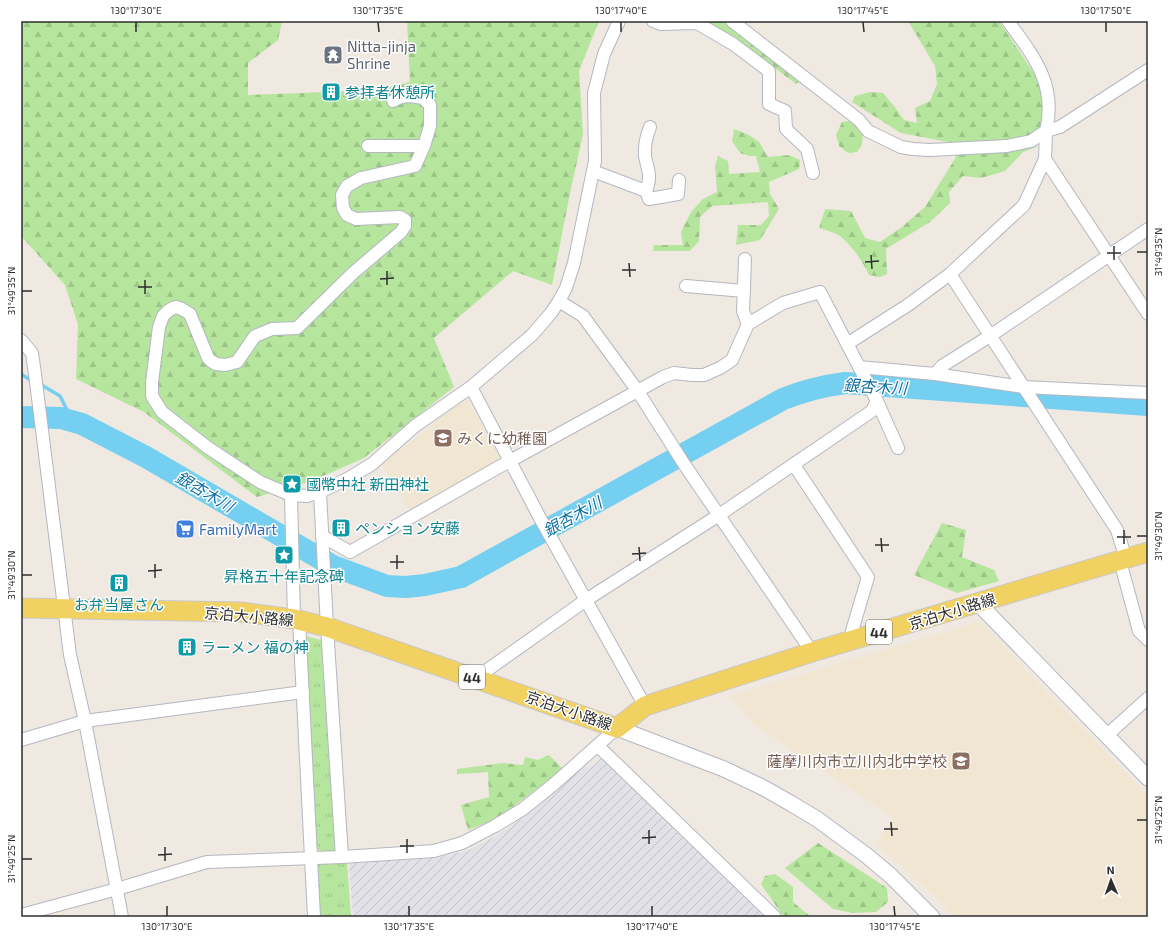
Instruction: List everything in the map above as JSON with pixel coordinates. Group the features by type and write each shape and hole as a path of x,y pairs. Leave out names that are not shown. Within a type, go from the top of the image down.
{"main road":[{"name":"京泊大小路線","path":"21,608 241,612 297,620 327,627 617,728 645,706 812,652 1148,552"}],"street":[{"path":"393,101 401,96 410,96 423,98 430,105 430,126 424,146 415,166 361,178 347,186 342,195 343,208 347,215 356,219 400,217 405,220 405,226 401,232 353,273 297,328 272,329 255,336 237,362 225,366 216,364 208,358 190,314 182,309 176,307 168,311 163,316 159,327 152,382 152,396 162,412 207,447 260,482 291,495 307,496 320,492 372,464 416,426 470,387 532,335 551,313 566,288 574,263 595,160 594,93 604,54 619,21"},
{"path":"653,21 661,24 697,23 732,44 769,71 769,104 785,110 786,130 806,149 813,172"},
{"path":"732,21 860,120 868,130 901,147 912,149 930,150 1006,146 1031,141 1046,131 1060,127 1148,70"},
{"path":"847,344 908,305 950,274 1024,205 1045,159 1046,131 1049,119 1049,97 1044,79 1036,61 1008,21"},
{"path":"650,127 645,144 650,181 646,191 649,199 678,194 679,180"},
{"path":"368,146 424,146"},
{"path":"1045,159 1148,314"},
{"path":"593,171 646,191"},
{"path":"935,374 942,366 990,336 1148,229"},
{"path":"745,259 743,311 748,324"},
{"path":"950,274 1117,530 1139,631 1148,640"},
{"path":"686,286 744,291"},
{"path":"322,538 350,552 637,390 663,377 674,373 704,375 720,368 732,360 748,324 784,303 820,292 874,397 898,448"},
{"path":"559,301 583,316 637,390 684,464 812,652"},
{"path":"21,340 32,353 36,374 70,655 85,721 122,917"},
{"path":"860,370 935,374 1025,390 1148,393"},
{"path":"470,387 551,538 645,706"},
{"path":"476,678 586,600 719,515 872,411 874,397"},
{"path":"794,465 868,577 849,641"},
{"path":"320,492 342,857"},
{"path":"291,495 292,553 303,692 314,917"},
{"path":"978,603 1148,778"},
{"path":"21,740 85,721 303,692"},
{"path":"1106,736 1148,698"},
{"path":"21,915 207,862 342,857 434,851 462,843 523,810 617,728 724,769 762,787 817,819 891,876 932,917"},
{"path":"598,746 775,917"}],"shaded area":[{"path":"462,401 468,401 500,457 499,462 411,512 382,464"},
{"name":"薩摩川内市立川内北中学校","path":"979,622 1148,796 1148,917 953,917 934,896 876,844 894,818 756,726 729,696"},
{"path":"602,758 766,917 353,917 349,863 437,858 471,849 499,834 521,819 585,766 589,768"}],"green space":[{"path":"21,21 282,21 278,40 248,63 248,95 378,90 410,82 407,21 599,21 579,71 583,134 552,285 513,271 434,338 454,387 364,458 312,481 257,497 144,412 76,379 78,324 65,285 21,236"},
{"path":"702,21 722,21 800,81 796,84 759,56"},
{"path":"908,21 999,21 1039,81 1045,119 1036,147 1023,152 1005,171 981,178 963,176 949,192 950,203 930,222 886,249 887,274 880,277 869,275 856,254 840,236 819,228 825,209 851,211 865,238 880,242 902,227 925,207 956,157 948,142 901,133 852,102 855,96 870,92 883,93 904,120 917,123 915,108 930,101 937,84 935,66"},
{"path":"850,121 861,131 863,139 857,152 848,153 839,146 836,135 842,122"},
{"path":"734,129 749,135 759,142 768,157 789,155 800,160 799,169 769,182 770,194 779,209 760,240 736,245 738,225 761,225 769,216 768,202 712,206 700,217 699,241 690,251 653,251 654,245 683,245 681,232 691,212 703,199 717,192 715,166 718,156 728,161 729,174 760,172 756,156 749,156 740,153 732,141"},
{"path":"942,523 966,530 962,557 994,570 999,581 957,593 914,575"},
{"path":"305,636 325,641 336,851 320,851 316,848"},
{"path":"549,755 563,769 498,818 468,830 461,805 489,797 488,772 457,774 457,769 503,763 523,765 525,757 538,760"},
{"path":"818,843 887,888 888,902 876,912 853,913 833,909 785,868"},
{"path":"347,862 351,917 319,917 316,865 319,863"},
{"path":"775,874 793,887 793,902 811,917 785,917 781,913 761,884 765,876"}],"waterway":[{"path":"21,374 32,381"},
{"name":"銀杏木川","path":"21,417 61,418 82,424 146,457 333,566 387,586 406,587 425,585 461,577 783,399 813,389 845,383 1148,405"},
{"path":"40,384 60,396 72,420 82,424"}],"place":[{"name":"Nitta-jinja Shrine","path":"333,55"},
{"name":"参拝者休憩所","path":"331,92"},
{"name":"みくに幼稚園","path":"443,438"},
{"name":"國幣中社 新田神社","path":"292,484"},
{"name":"ペンション安藤","path":"341,528"},
{"name":"FamilyMart","path":"185,529"},
{"name":"昇格五十年記念碑","path":"284,555"},
{"name":"お弁当屋さん","path":"119,583"},
{"name":"ラーメン 福の神","path":"187,647"},
{"name":"薩摩川内市立川内北中学校","path":"961,761"}]}
